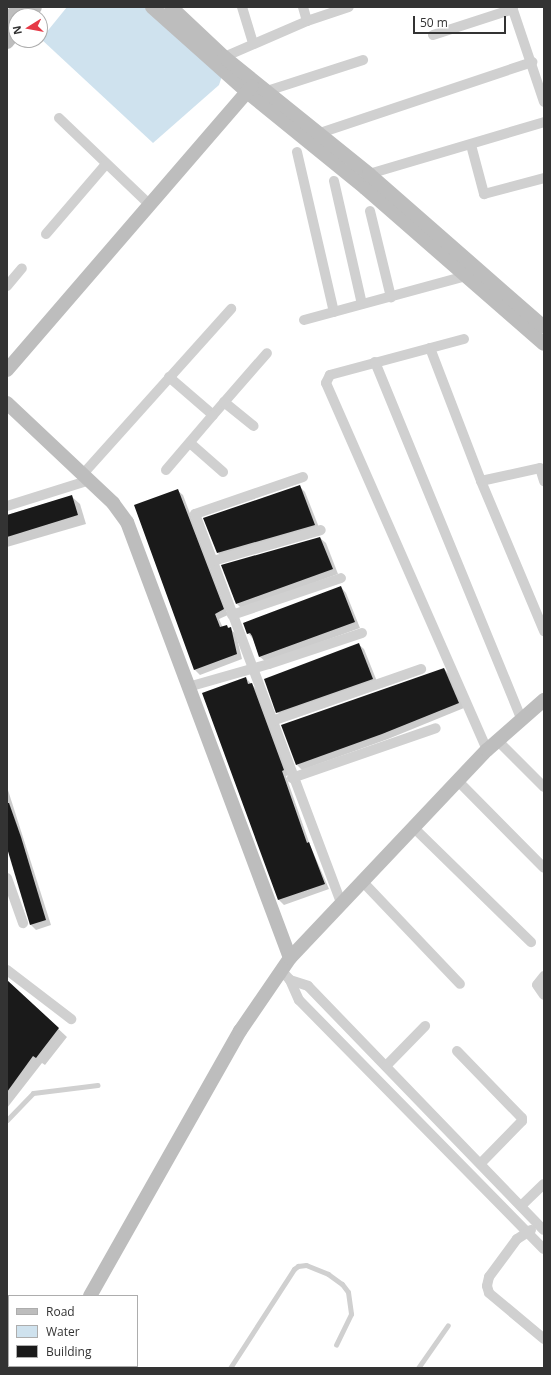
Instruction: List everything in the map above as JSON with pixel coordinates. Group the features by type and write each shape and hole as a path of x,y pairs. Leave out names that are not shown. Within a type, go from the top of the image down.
{"street":[{"path":"7,21 19,7"},
{"path":"152,7 251,87 364,188 544,344"},
{"path":"171,7 224,57 251,87 267,92 320,133 544,327"},
{"path":"242,7 253,44"},
{"path":"303,7 308,21"},
{"path":"224,57 308,21 349,7"},
{"path":"433,34 513,8 544,102"},
{"path":"267,92 363,60"},
{"path":"320,133 532,62"},
{"path":"7,370 251,87"},
{"path":"59,118 150,205"},
{"path":"369,174 471,145 544,122"},
{"path":"471,145 484,194 544,178"},
{"path":"297,152 334,312"},
{"path":"46,234 106,164"},
{"path":"334,182 362,304"},
{"path":"370,211 390,297"},
{"path":"7,286 22,268"},
{"path":"304,320 481,271"},
{"path":"7,506 86,477 169,377 230,309"},
{"path":"464,340 375,362 330,375 326,383 487,750"},
{"path":"430,348 481,481 544,631"},
{"path":"166,470 267,353"},
{"path":"375,362 522,720"},
{"path":"169,377 213,415"},
{"path":"224,402 254,426"},
{"path":"9,409 86,477 117,507 127,522 290,958"},
{"path":"190,443 223,472"},
{"path":"481,481 542,468 544,481"},
{"path":"303,477 195,514 292,778 341,903"},
{"path":"212,561 322,530"},
{"path":"232,615 341,578"},
{"path":"188,687 252,669 362,633"},
{"path":"272,721 421,669"},
{"path":"91,1295 240,1031 286,975 290,958 487,750 544,700"},
{"path":"292,778 436,728"},
{"path":"498,741 544,787"},
{"path":"458,781 544,868"},
{"path":"413,828 531,942"},
{"path":"7,878 23,922"},
{"path":"362,881 460,984"},
{"path":"7,900 18,908"},
{"path":"7,970 71,1019"},
{"path":"286,975 308,986 522,1205 543,1229"},
{"path":"286,975 299,1000 544,1249"},
{"path":"544,976 537,985 544,995"},
{"path":"386,1066 425,1026"},
{"path":"457,1051 522,1118 522,1122 481,1164"},
{"path":"403,1106 414,1095"},
{"path":"522,1205 544,1184"},
{"path":"543,1229 526,1231 516,1239 488,1277 487,1286 489,1293 544,1339"}],"lane":[{"path":"7,1120 33,1093 98,1085"},
{"path":"230,1368 298,1266 306,1266 328,1274 342,1284 348,1292 351,1314 336,1345"},
{"path":"418,1368 448,1325"}],"water":[{"path":"67,7 146,7 222,76 219,85 153,143 48,46 48,30"}],"building":[{"path":"300,485 315,525 217,553 203,518"},
{"path":"178,489 224,609 215,614 220,627 227,625 228,628 231,627 237,654 194,670 134,505"},
{"path":"72,495 78,515 7,537 7,515"},
{"path":"320,537 333,569 236,604 221,565"},
{"path":"341,586 355,622 259,657 252,636 250,633 247,634 243,623"},
{"path":"359,643 373,679 276,713 264,679"},
{"path":"444,668 459,703 382,734 296,765 281,725"},
{"path":"246,677 248,684 252,683 284,770 282,771 307,843 309,842 325,884 278,900 202,693"},
{"path":"7,803 9,803 21,837 46,920 30,925 7,848"},
{"path":"7,980 59,1028 36,1058 33,1056 7,1092"}]}
